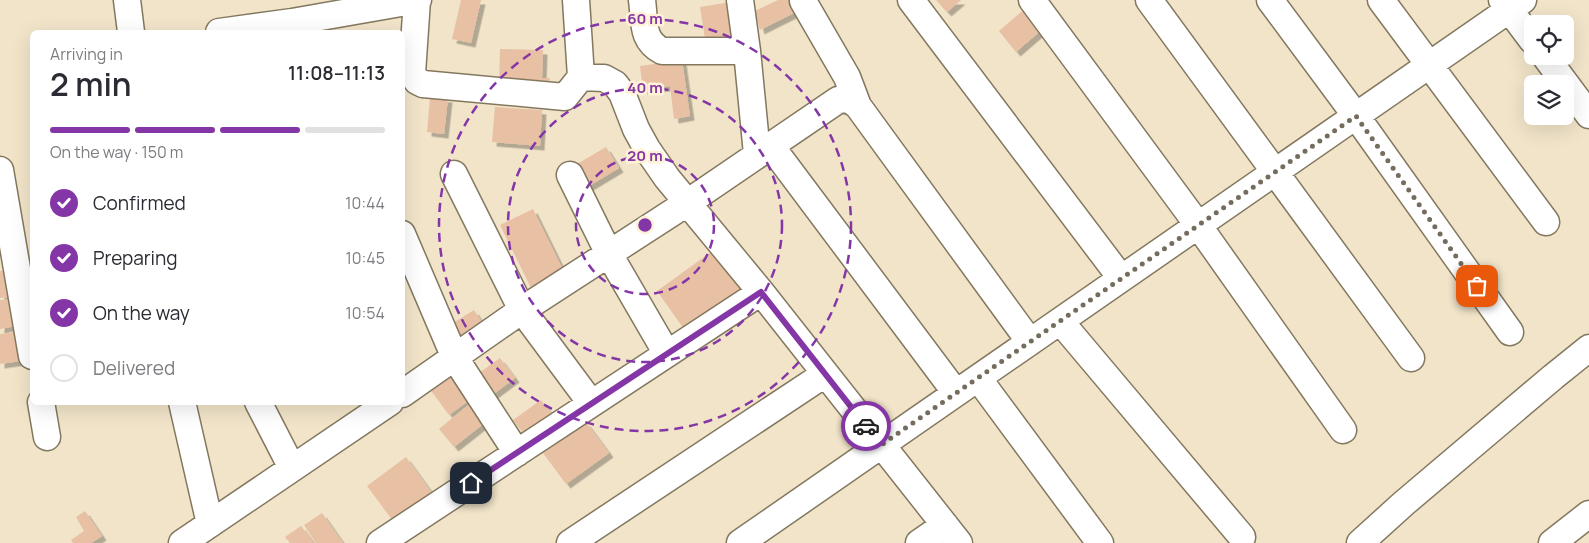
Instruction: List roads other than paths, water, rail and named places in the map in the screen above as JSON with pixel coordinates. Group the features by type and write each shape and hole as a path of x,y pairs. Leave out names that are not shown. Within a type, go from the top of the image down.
{"street":[{"path":"127,0 131,30"},
{"path":"248,30 292,27 417,0 412,73 417,81 423,84 565,97 581,77 576,0"},
{"path":"642,0 647,38 653,46 662,51 747,51"},
{"path":"740,0 764,150 956,393"},
{"path":"911,0 1121,278"},
{"path":"1032,0 1198,225 1343,430"},
{"path":"1149,0 1411,358"},
{"path":"1270,0 1356,116 1510,332"},
{"path":"1381,0 1428,66 1546,222"},
{"path":"803,1 847,77 858,106 1030,342"},
{"path":"740,543 1428,66 1512,3 1524,25"},
{"path":"1552,65 1589,115"},
{"path":"581,77 604,78 615,84 622,93 636,129 647,149 687,203 761,292 952,534 918,543"},
{"path":"405,392 522,310 687,203 838,100 849,99 858,106"},
{"path":"0,170 30,343"},
{"path":"454,174 522,310 591,403"},
{"path":"570,176 609,254 667,354"},
{"path":"405,241 455,358 517,453"},
{"path":"380,543 761,292"},
{"path":"1060,321 1242,537"},
{"path":"1374,539 1403,504 1589,348"},
{"path":"570,543 825,374"},
{"path":"978,378 1100,543"},
{"path":"42,405 47,437"},
{"path":"183,405 210,524"},
{"path":"260,405 292,468"},
{"path":"182,543 292,468 364,410 380,405"},
{"path":"1552,543 1589,514"}]}
